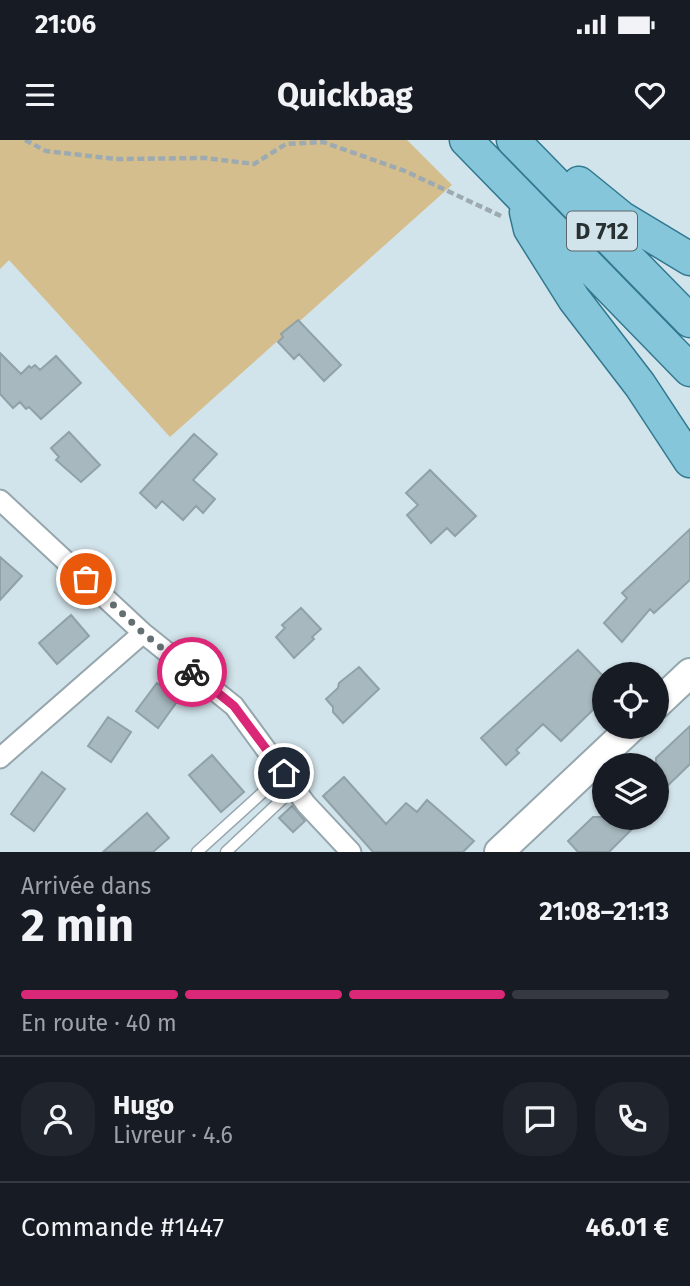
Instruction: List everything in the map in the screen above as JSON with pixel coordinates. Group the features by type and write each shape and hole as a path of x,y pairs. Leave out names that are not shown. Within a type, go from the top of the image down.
{"main road":[{"name":"D 712","path":"466,140 690,370"},
{"name":"D 712","path":"513,140 690,321"},
{"path":"526,140 622,218 690,259"},
{"path":"523,197 530,229 574,299 640,385 690,461"},
{"path":"669,693 690,673"},
{"path":"499,852 620,739"}],"street":[{"path":"0,500 143,633 234,706 289,781 351,852"},
{"path":"0,758 143,633"}],"lane":[{"path":"197,852 289,781"},
{"path":"226,852 289,781"}],"path":[{"path":"25,140 46,150 116,159 205,158 254,164 286,144 323,142 405,171 530,229"}],"shaded area":[{"path":"0,140 407,140 452,185 170,437 9,260 0,269"}],"building":[{"path":"298,320 341,365 324,381 299,354 294,359 278,342 283,337 281,334"},
{"path":"0,353 21,374 29,366 31,368 35,365 40,370 56,356 81,383 41,419 20,402 13,408 0,394"},
{"path":"69,432 100,465 81,482 56,460 59,457 51,448"},
{"path":"194,434 217,454 193,480 215,499 203,513 196,506 183,520 162,501 156,508 140,493"},
{"path":"430,470 476,516 455,536 447,528 431,543 407,515 418,505 406,493"},
{"path":"690,529 690,580 654,613 650,609 622,642 604,623 627,598 622,593"},
{"path":"0,557 22,576 0,600"},
{"path":"301,608 321,629 294,658 276,637 285,628 282,625"},
{"path":"71,615 89,636 57,664 39,643"},
{"path":"578,650 592,665 592,711 561,741 543,724 516,750 519,753 506,765 481,738"},
{"path":"359,667 379,689 343,723 326,699 338,688 339,683"},
{"path":"157,683 179,699 158,728 136,711"},
{"path":"108,717 131,732 111,762 88,746"},
{"path":"690,726 690,764 669,784 669,753 661,753"},
{"path":"212,755 244,792 221,812 189,775"},
{"path":"42,772 65,789 34,831 11,814"},
{"path":"344,777 386,824 406,803 417,812 427,800 474,841 463,852 373,852 323,796"},
{"path":"292,806 305,821 293,832 279,818"},
{"path":"147,813 169,838 153,852 103,852"},
{"path":"592,818 592,830 631,830 609,852 578,852 568,841"}],"way so far":[{"path":"86,579 143,633 192,672"}],"route":[{"path":"192,672 234,706 284,773"}]}
